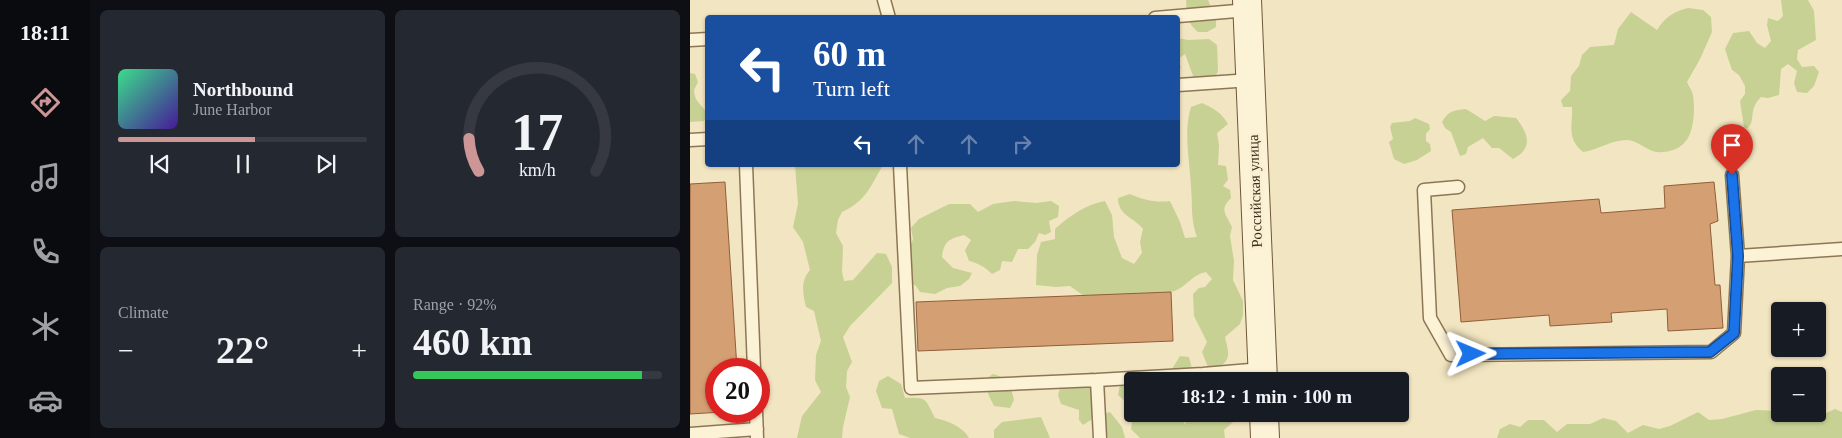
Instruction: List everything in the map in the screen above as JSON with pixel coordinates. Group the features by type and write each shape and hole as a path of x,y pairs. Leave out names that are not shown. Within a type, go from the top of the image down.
{"main road":[{"name":"Российская улица","path":"1248,5 1263,372"},
{"path":"1264,422 1265,438"}],"lane":[{"path":"884,0 888,15"},
{"path":"1176,15 1248,5"},
{"path":"690,40 705,39"},
{"path":"1180,85 1251,80"},
{"path":"690,140 705,139"},
{"path":"746,167 754,358"},
{"path":"900,167 911,388 1124,378"},
{"path":"1458,187 1424,190 1430,318 1451,355 1710,352 1734,333 1738,256 1732,175"},
{"path":"1738,256 1842,248"},
{"path":"1097,380 1100,438"},
{"path":"690,434 757,433"}],"green space":[{"path":"1186,0 1208,0 1216,19 1216,27 1207,32 1198,32 1194,29 1187,14"},
{"path":"1781,0 1808,0 1814,11 1816,40 1798,50 1797,59 1802,67 1814,66 1819,72 1814,86 1807,93 1797,92 1794,83 1797,71 1788,64 1781,69 1779,95 1768,98 1761,97 1754,107 1750,126 1747,129 1744,127 1740,101 1745,94 1745,86 1739,75 1732,70 1725,49 1733,33 1749,31 1757,43 1765,48 1771,41 1767,25 1768,18 1778,21 1783,16"},
{"path":"1688,8 1703,10 1711,17 1712,32 1687,82 1693,94 1694,109 1690,133 1684,144 1671,151 1658,152 1632,141 1621,140 1583,152 1572,137 1572,107 1563,107 1561,100 1570,91 1571,76 1579,66 1582,55 1590,47 1614,45 1618,29 1631,12 1657,30 1670,16"},
{"path":"1180,38 1209,39 1217,45 1218,71 1212,83 1195,81 1185,54 1180,58"},
{"path":"690,73 695,74 698,82 694,90 697,101 705,111 705,119 704,121 690,122"},
{"path":"1202,103 1217,111 1228,124 1217,133 1219,145 1218,165 1226,166 1228,180 1223,186 1230,190 1231,198 1224,209 1232,227 1230,236 1234,261 1233,280 1243,301 1243,315 1240,324 1225,337 1228,352 1227,360 1215,370 1208,367 1202,352 1207,342 1194,316 1193,294 1199,288 1205,287 1212,279 1206,272 1171,292 1084,296 1070,286 1036,285 1037,255 1041,242 1055,239 1055,229 1060,224 1078,211 1098,203 1105,201 1112,215 1114,237 1122,258 1134,264 1142,253 1140,242 1143,229 1124,213 1118,198 1130,194 1159,202 1170,201 1185,238 1197,237 1193,218 1187,126 1191,107"},
{"path":"1466,109 1485,121 1494,116 1516,118 1526,135 1527,140 1524,150 1513,159 1499,148 1492,148 1483,138 1468,147 1466,154 1460,156 1451,132 1445,128 1442,122 1452,112"},
{"path":"1415,118 1429,124 1430,129 1426,134 1426,141 1430,144 1431,151 1417,160 1404,164 1394,159 1389,142 1393,139 1390,127 1392,123 1410,121"},
{"path":"795,167 882,167 871,187 862,198 842,212 838,220 836,233 843,246 842,272 844,281 853,280 877,253 886,254 892,267 892,283 850,326 843,337 852,362 847,371 846,387 850,397 842,438 797,438 802,416 821,392 815,380 816,355 821,341 814,311 806,307 803,292 805,279 810,270 803,242 793,227 798,204"},
{"path":"1014,201 1036,203 1051,201 1059,206 1058,217 1049,221 1051,232 1045,235 1039,233 1035,242 1028,249 1018,249 1012,262 1002,261 1000,270 992,274 987,269 969,261 965,250 971,240 964,235 959,236 946,244 942,257 953,268 972,273 969,279 960,286 947,288 935,294 920,292 916,286 906,280 908,253 913,239 911,228 919,219 949,204 970,204 978,212 993,204"},
{"path":"1180,356 1189,357 1193,372 1159,372 1172,369"},
{"path":"1137,370 1144,372 1125,372"},
{"path":"1093,372 1109,380 1091,420 1083,425 1079,420 1079,410 1061,404 1058,395 1062,382 1073,375"},
{"path":"993,374 1005,380 1012,391 1014,400 1010,408 994,406 986,386 987,378"},
{"path":"1124,374 1124,400 1118,395"},
{"path":"888,376 901,384 905,398 922,399 927,403 935,418 963,430 969,438 910,438 899,434 892,409 882,408 876,391 879,381"},
{"path":"1835,409 1842,412 1842,438 1497,438 1500,429 1510,424 1520,427 1528,420 1544,420 1557,432 1567,424 1590,424 1603,418 1616,421 1628,433 1643,425 1659,429 1670,426 1698,412 1709,420 1722,419 1756,410 1771,411 1771,422 1826,422 1826,413"},
{"path":"1110,412 1122,427 1125,438 1108,438 1106,429 1100,424 1099,415"},
{"path":"1041,417 1050,438 994,438 994,430 1002,422"},
{"path":"1132,422 1184,422 1184,425 1186,422 1233,422 1224,430 1225,438 1140,438 1131,429"}],"building":[{"path":"725,182 736,358 705,358 705,413 690,414 690,184"},
{"path":"1714,182 1718,221 1710,224 1715,285 1720,285 1723,328 1668,331 1667,309 1611,313 1612,322 1550,326 1549,315 1461,322 1452,210 1599,199 1601,213 1665,208 1664,186"},
{"path":"1171,292 1173,341 918,351 916,302"}],"route":[{"path":"1471,354 1710,352 1734,333 1738,256 1732,175"}]}
